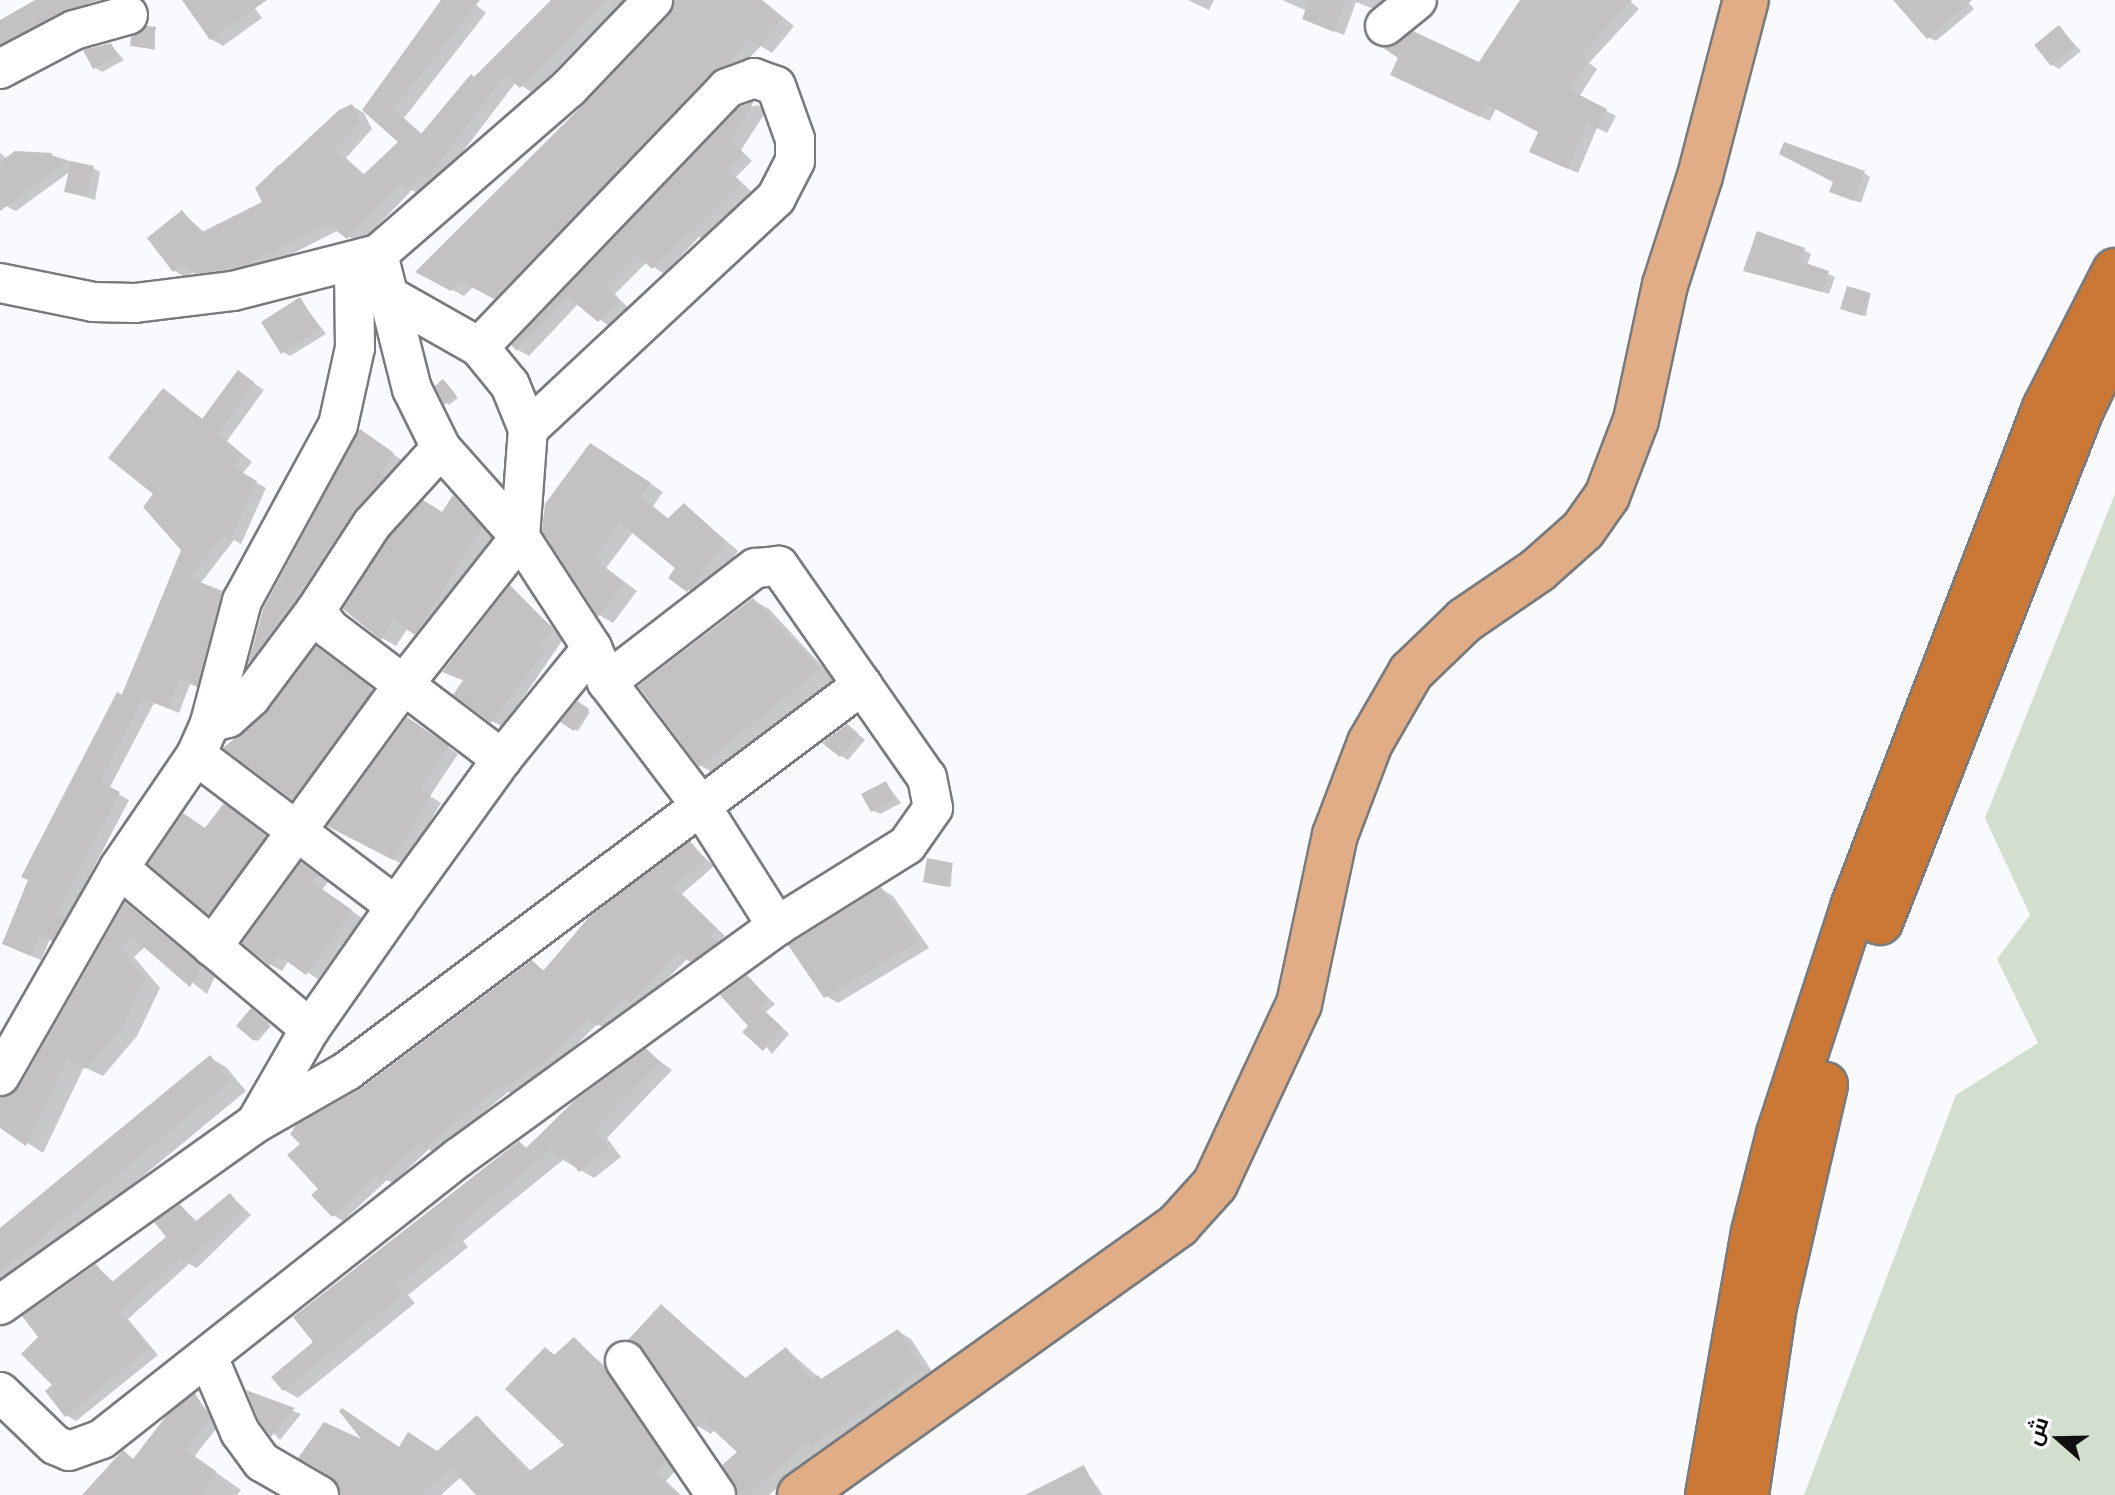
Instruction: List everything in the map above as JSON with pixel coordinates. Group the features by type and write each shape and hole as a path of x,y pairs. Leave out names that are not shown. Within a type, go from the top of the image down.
{"highway":[{"path":"1708,1495 1754,1232 1779,1134 1843,936 2045,408 2115,271"},
{"path":"1746,1495 1774,1306 1814,1119 1866,959 1961,707 2081,410 2115,339"}],"main road":[{"path":"800,1495 1178,1225 1215,1184 1299,1004 1335,835 1370,743 1411,672 1465,620 1538,570 1583,530 1607,496 1636,420 1665,285 1700,176 1746,0"}],"street":[{"path":"0,283 93,302 135,303 233,291 366,258 569,88 653,0"},
{"path":"1385,26 1417,0"},
{"path":"0,69 74,30 128,15"},
{"path":"479,347 727,88 754,78 776,86 795,139 795,161 776,198 528,429"},
{"path":"366,258 391,297 412,389 441,448 520,537 592,648 607,682 699,803 777,926"},
{"path":"203,739 242,601 338,425 355,348 366,258"},
{"path":"212,947 404,684 520,537 528,429 510,385 479,347 391,297"},
{"path":"0,1076 119,868 203,739 251,697 316,610 372,524 441,448"},
{"path":"0,1392 55,1445 82,1449 208,1357 458,1158 777,926 907,845 933,808 927,778 788,574 764,564 607,682"},
{"path":"316,610 330,629 502,759"},
{"path":"256,1123 310,1029 396,906 502,759 592,648"},
{"path":"0,1305 256,1123 347,1071 699,803 862,685"},
{"path":"203,739 296,830 396,906"},
{"path":"119,868 310,1029"},
{"path":"208,1357 240,1432 262,1462 319,1495"},
{"path":"625,1361 716,1495"}],"green space":[{"path":"2115,494 2115,1495 1804,1495 1956,1095 2038,1043 1997,959 2030,915 1985,818"}],"building":[{"path":"35,0 100,0 64,10 0,44 0,20"},
{"path":"182,0 267,0 210,40"},
{"path":"441,0 480,0 393,110 420,135 471,74 474,77 551,0 607,0 520,88 505,75 427,178 422,175 407,189 401,183 347,239 328,224 245,265 195,274 184,264 173,272 147,238 182,210 200,233 262,202 255,188 339,110 352,104 361,121 335,150 363,175 398,142 362,110"},
{"path":"675,0 761,0 783,18 759,47 749,39 729,64 711,73 494,299 460,281 451,291 415,272 585,103 669,15"},
{"path":"1309,0 1346,0 1334,32 1302,19"},
{"path":"1520,0 1632,0 1580,56 1588,61 1570,90 1607,109 1597,129 1587,124 1568,169 1529,152 1538,132 1486,104 1480,117 1390,75 1398,58 1382,47 1413,31 1479,62"},
{"path":"1893,0 1972,0 1927,39"},
{"path":"2059,25 2075,46 2051,66 2034,45"},
{"path":"147,26 156,27 152,49 130,46 131,37"},
{"path":"111,43 118,56 93,69 83,50"},
{"path":"754,101 731,143 743,154 727,170 741,184 652,269 637,255 606,287 619,301 598,322 568,297 517,351 511,345 739,107"},
{"path":"1784,142 1865,171 1854,201 1829,192 1833,182 1779,154"},
{"path":"15,151 52,153 51,157 68,161 0,211 0,162"},
{"path":"71,161 94,166 87,197 64,192"},
{"path":"1757,231 1805,248 1800,261 1829,271 1822,292 1743,271"},
{"path":"1847,286 1871,293 1863,316 1840,309"},
{"path":"300,297 320,329 281,354 261,322"},
{"path":"238,370 255,383 218,434 242,455 233,467 257,481 230,540 223,536 190,578 222,591 197,687 180,679 168,708 143,698 100,782 120,792 57,914 65,918 52,941 39,935 31,956 2,944 28,880 21,877 117,692 122,695 181,550 143,507 153,494 108,458 163,388 202,419"},
{"path":"443,379 456,395 444,405 435,386"},
{"path":"360,429 394,453 381,473 386,476 354,512 248,664 263,609"},
{"path":"590,443 651,483 640,497 667,519 684,503 726,542 687,592 668,578 675,568 620,523 594,559 624,582 598,617 542,531 545,504"},
{"path":"453,495 482,527 415,635 393,620 381,640 343,609 389,537 423,500 442,512"},
{"path":"510,585 554,630 540,647 545,651 491,723 453,695 463,680 442,672"},
{"path":"753,598 820,669 699,767 638,686"},
{"path":"316,646 369,686 370,694 292,800 223,748 266,713"},
{"path":"577,701 589,709 574,731 560,722"},
{"path":"407,717 449,746 420,789 431,795 393,860 327,826"},
{"path":"847,724 859,734 840,757 822,743"},
{"path":"886,781 895,799 871,812 861,794"},
{"path":"224,803 266,836 208,915 148,864 183,813 205,828"},
{"path":"690,841 706,860 673,887 716,929 710,935 717,942 690,962 679,952 630,1002 625,997 597,1026 588,1018 551,1056 501,1090 498,1087 424,1149 419,1143 382,1179 377,1174 332,1217 311,1195 318,1189 287,1155 300,1144 290,1134 296,1125 360,1089 532,960 543,971 589,917"},
{"path":"927,858 953,863 948,887 923,882"},
{"path":"301,862 318,875 312,882 352,910 306,975 278,955 270,966 242,943"},
{"path":"881,887 919,941 824,998 788,945"},
{"path":"125,902 201,966 190,987 131,936 120,947 145,978 122,1028 86,1069 67,1060 26,1146 0,1128 0,1098 19,1087"},
{"path":"747,975 769,999 760,1007 783,1028 763,1051 742,1032 748,1026 720,995"},
{"path":"251,1008 269,1023 254,1041 236,1026"},
{"path":"646,1048 660,1062 594,1130 609,1148 579,1172 566,1156 561,1161 551,1150 451,1232 456,1238 396,1286 402,1295 283,1391 271,1377 313,1342 293,1317 519,1141 526,1148 574,1101"},
{"path":"210,1055 231,1081 0,1272 0,1228"},
{"path":"230,1193 243,1209 186,1264 180,1258 119,1312 149,1348 65,1417 45,1391 52,1385 21,1354 38,1337 22,1316 96,1264 111,1283 166,1237 154,1222 180,1204 195,1222"},
{"path":"661,1304 744,1379 786,1347 812,1380 818,1375 821,1379 898,1329 923,1368 811,1447 808,1443 748,1495 738,1495 722,1465 737,1452 703,1421 697,1428 643,1349 628,1340"},
{"path":"574,1337 604,1367 666,1461 655,1473 678,1495 476,1495 451,1468 421,1495 341,1495 331,1476 298,1458 324,1422 361,1439 339,1411 342,1408 399,1447 408,1432 437,1451 477,1415 528,1472 564,1445 505,1389 545,1347 554,1355"},
{"path":"246,1390 295,1408 271,1437 259,1421"},
{"path":"195,1393 210,1418 186,1450 217,1472 202,1495 82,1495 123,1450 133,1459 167,1415"},
{"path":"1084,1465 1099,1495 1025,1495"}]}
